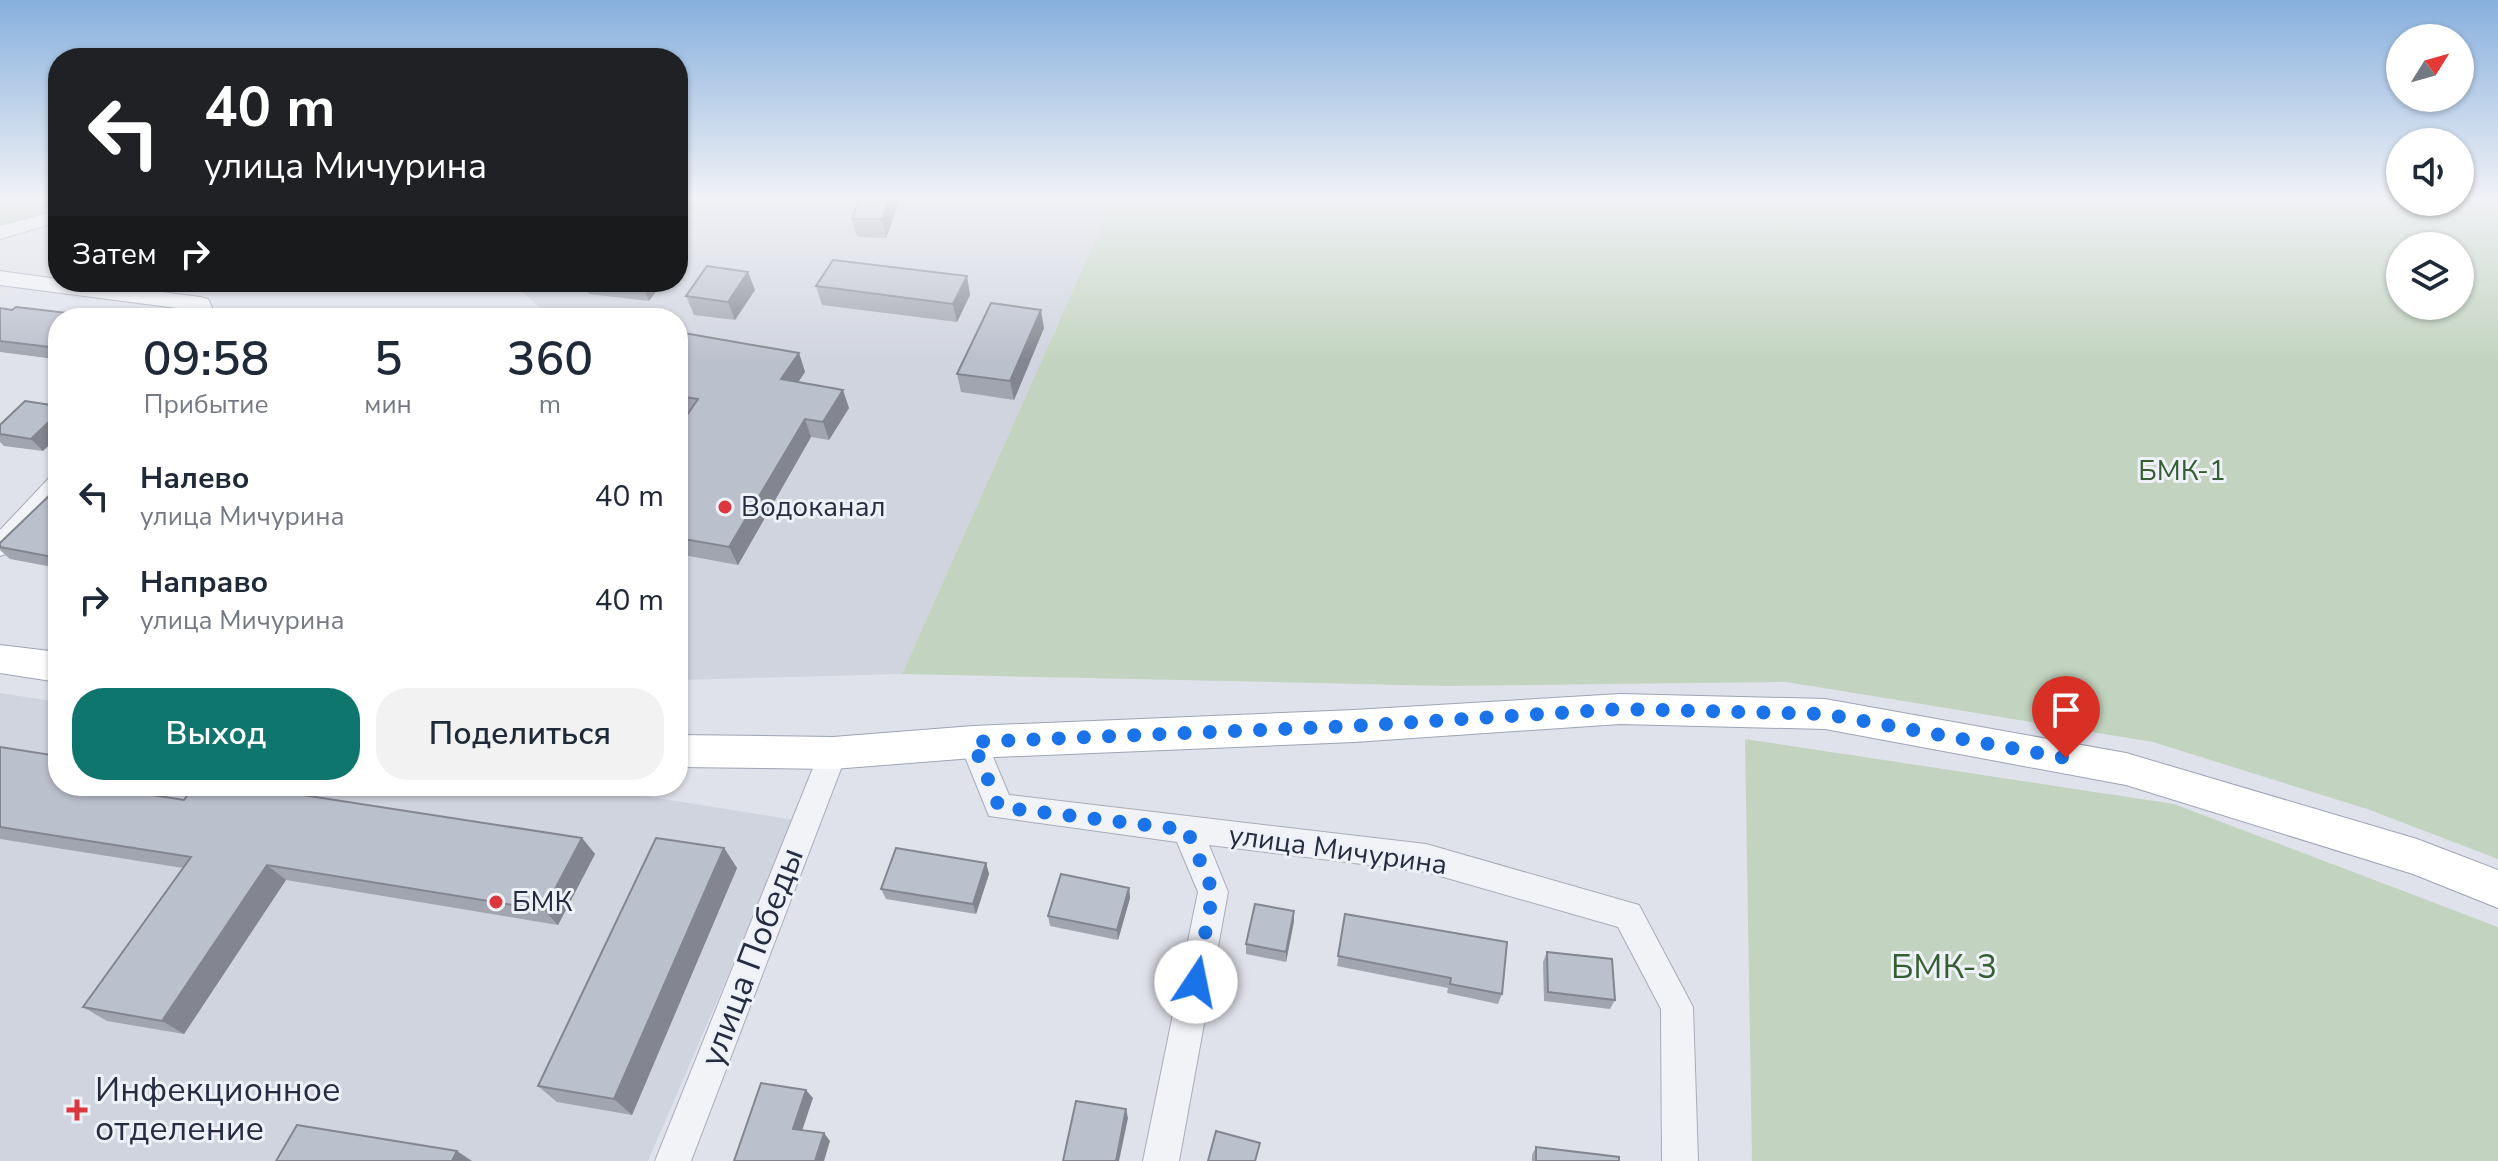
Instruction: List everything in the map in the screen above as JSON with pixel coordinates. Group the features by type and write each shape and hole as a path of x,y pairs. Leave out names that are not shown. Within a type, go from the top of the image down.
{"main road":[{"path":"0,659 48,666"},
{"path":"688,751 833,753 973,742 1338,727 1620,709 1825,714 2126,769 2417,857 2498,889"}],"street":[{"path":"0,278 48,284"},
{"path":"108,292 200,304 202,308"},
{"path":"0,546 48,495"},
{"name":"улица Мичурина","path":"973,742 999,807 1426,858 1628,915 1677,1007 1680,1161"},
{"name":"улица Победы","path":"673,1161 833,753"},
{"path":"1161,1161 1213,892 1187,830"}],"shaded area":[{"path":"688,253 1089,253 902,674 688,680 688,308 541,308 522,292 688,292"},
{"path":"0,693 48,700 48,796 644,796 795,820 648,1161 0,1161"}],"green space":[{"name":"БМК-1","path":"1089,253 2386,253 2386,320 2474,320 2474,253 2498,253 2498,859 2367,809 2153,742 1787,682 1449,686 902,674"},
{"name":"БМК-3","path":"1745,739 2174,804 2498,927 2498,1161 1752,1161"}],"building":[{"path":"833,260 967,276 953,304 816,286"},
{"path":"707,266 748,272 728,302 686,296"},
{"path":"991,303 1041,310 1010,381 957,374"},
{"path":"16,307 48,311 48,347 0,341 0,308 12,310"},
{"path":"688,334 799,353 781,379 843,390 823,422 805,419 729,547 688,540 688,414 698,399 688,398"},
{"path":"25,401 48,404 48,423 31,439 0,434 0,425"},
{"path":"48,497 48,556 0,547 0,543"},
{"name":"БМК","path":"0,747 48,754 48,796 158,796 184,800 187,796 309,796 582,838 544,910 267,865 162,1021 83,1007 191,857 0,827"},
{"path":"656,838 724,848 614,1099 538,1086"},
{"path":"896,848 986,863 973,904 881,889"},
{"path":"1061,874 1129,888 1117,930 1048,916"},
{"path":"1255,904 1294,911 1286,952 1246,944"},
{"path":"1345,914 1507,942 1502,994 1450,984 1451,978 1338,956"},
{"path":"1547,952 1612,959 1615,1000 1548,992"},
{"path":"761,1083 806,1090 793,1129 824,1133 815,1161 734,1161"},
{"path":"1076,1101 1126,1109 1116,1161 1063,1161"},
{"path":"297,1125 457,1151 452,1161 276,1161"},
{"path":"1216,1131 1260,1143 1255,1161 1208,1161"},
{"path":"1536,1147 1619,1157 1619,1161 1536,1161"}],"place":[{"name":"Водоканал","path":"725,507"},
{"name":"БМК","path":"496,902"},
{"name":"Инфекционное отделение","path":"77,1110"}],"route":[{"path":"1196,982 1213,892 1187,830 999,807 973,742 1354,726 1620,709 1825,714 2066,758"}]}
